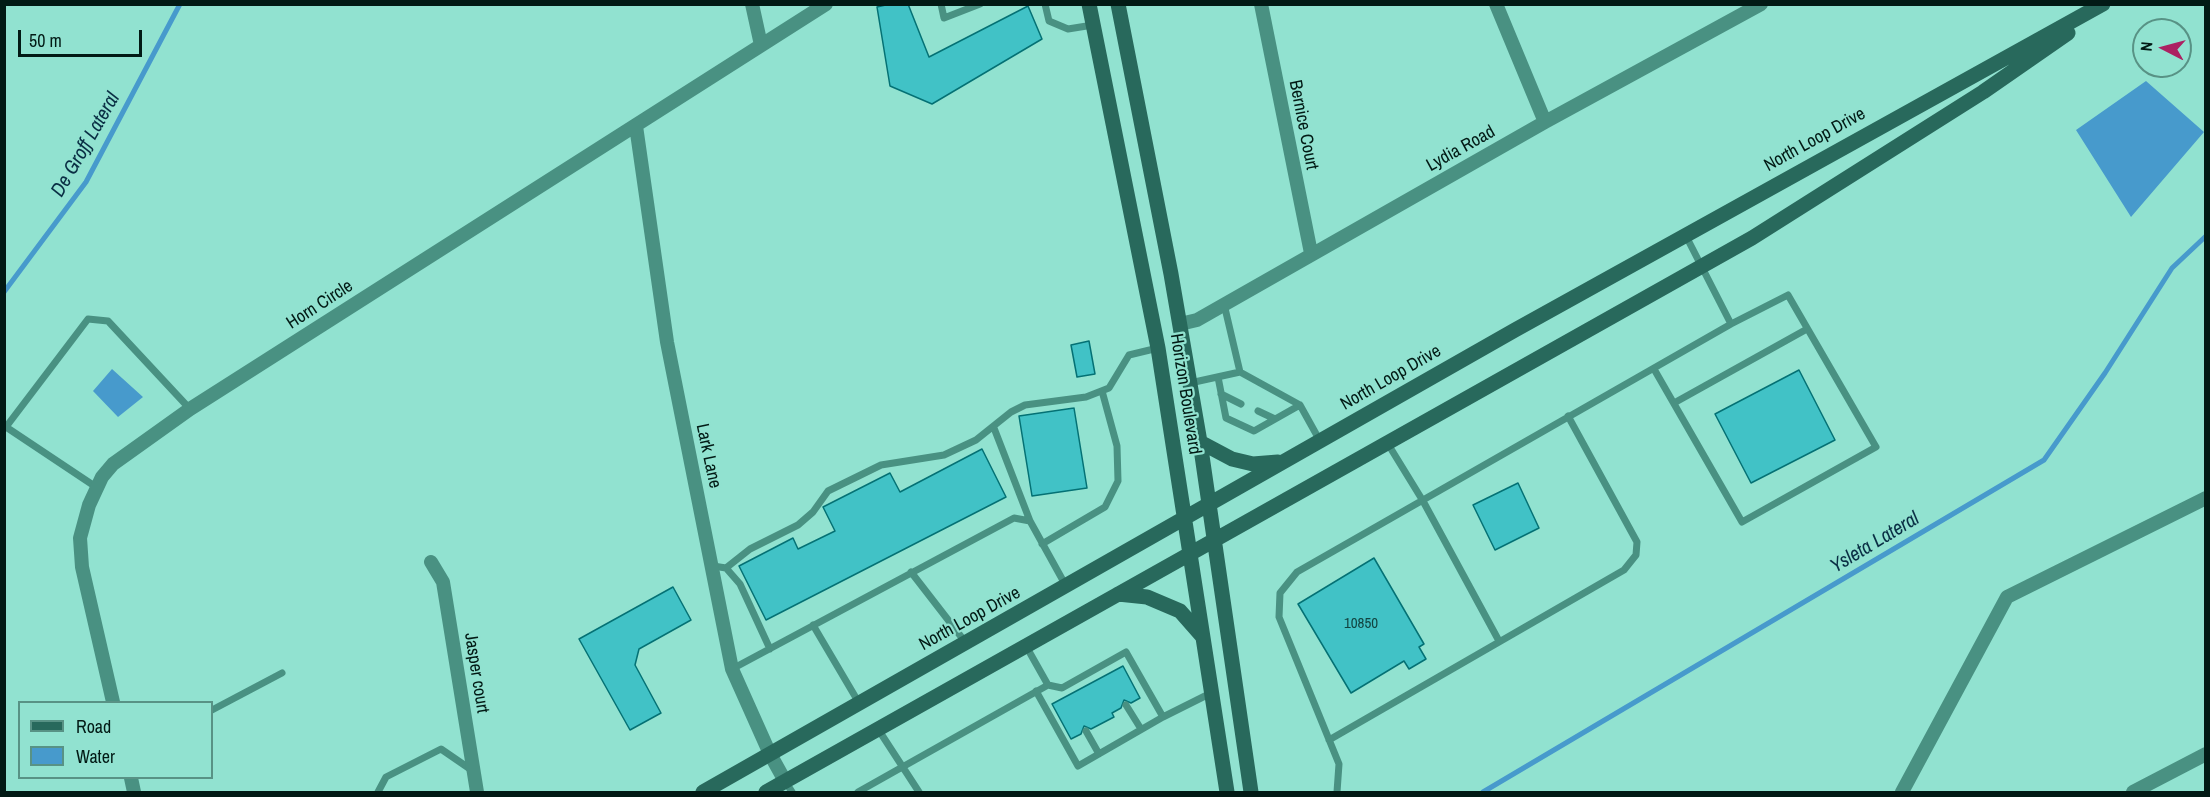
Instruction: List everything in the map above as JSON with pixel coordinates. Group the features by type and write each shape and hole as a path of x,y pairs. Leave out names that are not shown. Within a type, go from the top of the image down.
{"main road":[{"name":"Horizon Boulevard","path":"1089,4 1158,348 1227,792"},
{"path":"1110,4 1119,11"},
{"name":"North Loop Drive","path":"703,792 1067,587 1184,517 2103,4"},
{"path":"766,792 789,787 878,729 1752,238 1983,92 2110,4"},
{"name":"Horizon Boulevard","path":"1119,11 1180,324 1200,442 1251,792"},
{"path":"1200,442 1232,459 1253,464 1284,461"},
{"path":"1118,594 1147,597 1180,611 1202,636"}],"street":[{"path":"752,4 761,45"},
{"name":"Horn Circle","path":"113,701 81,567 80,538 96,487 122,455 190,409 826,4"},
{"name":"Bernice Court","path":"1261,4 1311,253"},
{"path":"1496,4 1545,122"},
{"name":"Lydia Road","path":"1180,324 1197,320 1311,253 1761,4"},
{"name":"Lark Lane","path":"636,126 669,354 690,466 719,567 732,669 770,754 789,787"},
{"path":"1902,792 2007,597 2205,498"},
{"name":"Jasper court","path":"431,562 443,582 477,792"},
{"path":"2133,792 2205,754"}],"lane":[{"path":"940,4 944,18 980,4"},
{"path":"1045,4 1048,21 1068,29 1093,25"},
{"path":"1686,236 1731,324"},
{"path":"1337,792 1339,764 1279,617 1280,593 1297,572 1731,324 1788,295 1876,447 1742,522 1654,369"},
{"path":"1224,304 1240,372"},
{"path":"96,487 6,427 88,319 108,321 190,409"},
{"path":"1674,403 1808,329"},
{"path":"770,649 740,584 719,567 798,525 813,512 828,491 880,465 944,455 994,428 1011,412 1025,405 1086,397 1110,388 1129,355 1158,348"},
{"path":"1190,383 1240,372 1300,405 1320,441"},
{"path":"1218,377 1226,418 1254,431 1300,405"},
{"path":"1042,544 1105,507 1118,481 1117,446 1102,391"},
{"path":"1221,394 1241,404"},
{"path":"1258,411 1275,419"},
{"path":"1329,740 1624,570 1636,555 1637,542 1569,416"},
{"path":"994,428 1030,521 1067,587"},
{"path":"1388,444 1423,501 1499,641"},
{"path":"732,669 1014,518 1030,521"},
{"path":"911,572 966,643"},
{"path":"813,625 859,703"},
{"path":"1026,646 1048,685"},
{"path":"858,792 905,768 1036,691 1048,685 1062,688 1126,652 1163,717"},
{"path":"1102,666 1107,675"},
{"path":"213,709 282,673"},
{"path":"1062,688 1067,696"},
{"path":"1036,691 1078,766 1141,729 1211,693"},
{"path":"1126,705 1141,729"},
{"path":"878,729 919,792"},
{"path":"1086,731 1099,754"},
{"path":"378,792 386,777 441,749 474,771"}],"water":[{"path":"2146,81 2204,132 2131,217 2076,130"},
{"path":"112,369 143,397 118,417 93,391"}],"building":[{"path":"908,4 929,57 1028,6 1042,39 932,104 890,86 877,7"},
{"path":"1089,341 1095,374 1077,377 1071,345"},
{"path":"1799,370 1835,440 1751,483 1715,414"},
{"path":"1074,408 1087,488 1032,496 1019,416"},
{"path":"982,449 1006,497 766,620 739,566 793,538 798,549 835,531 823,507 890,473 900,492"},
{"path":"1518,483 1539,528 1495,550 1473,505"},
{"path":"1374,558 1424,644 1419,647 1426,659 1409,669 1404,661 1351,693 1298,604"},
{"path":"673,587 691,620 639,649 635,665 661,713 630,730 579,639"},
{"path":"1123,666 1140,698 1131,703 1124,700 1121,708 1112,713 1114,717 1091,729 1084,726 1081,734 1071,739 1052,704"}],"waterway":[{"name":"De Groff Lateral","path":"4,292 86,182 180,4"},
{"name":"Ysleta Lateral","path":"1483,792 2044,460 2105,373 2172,268 2206,236"}]}
